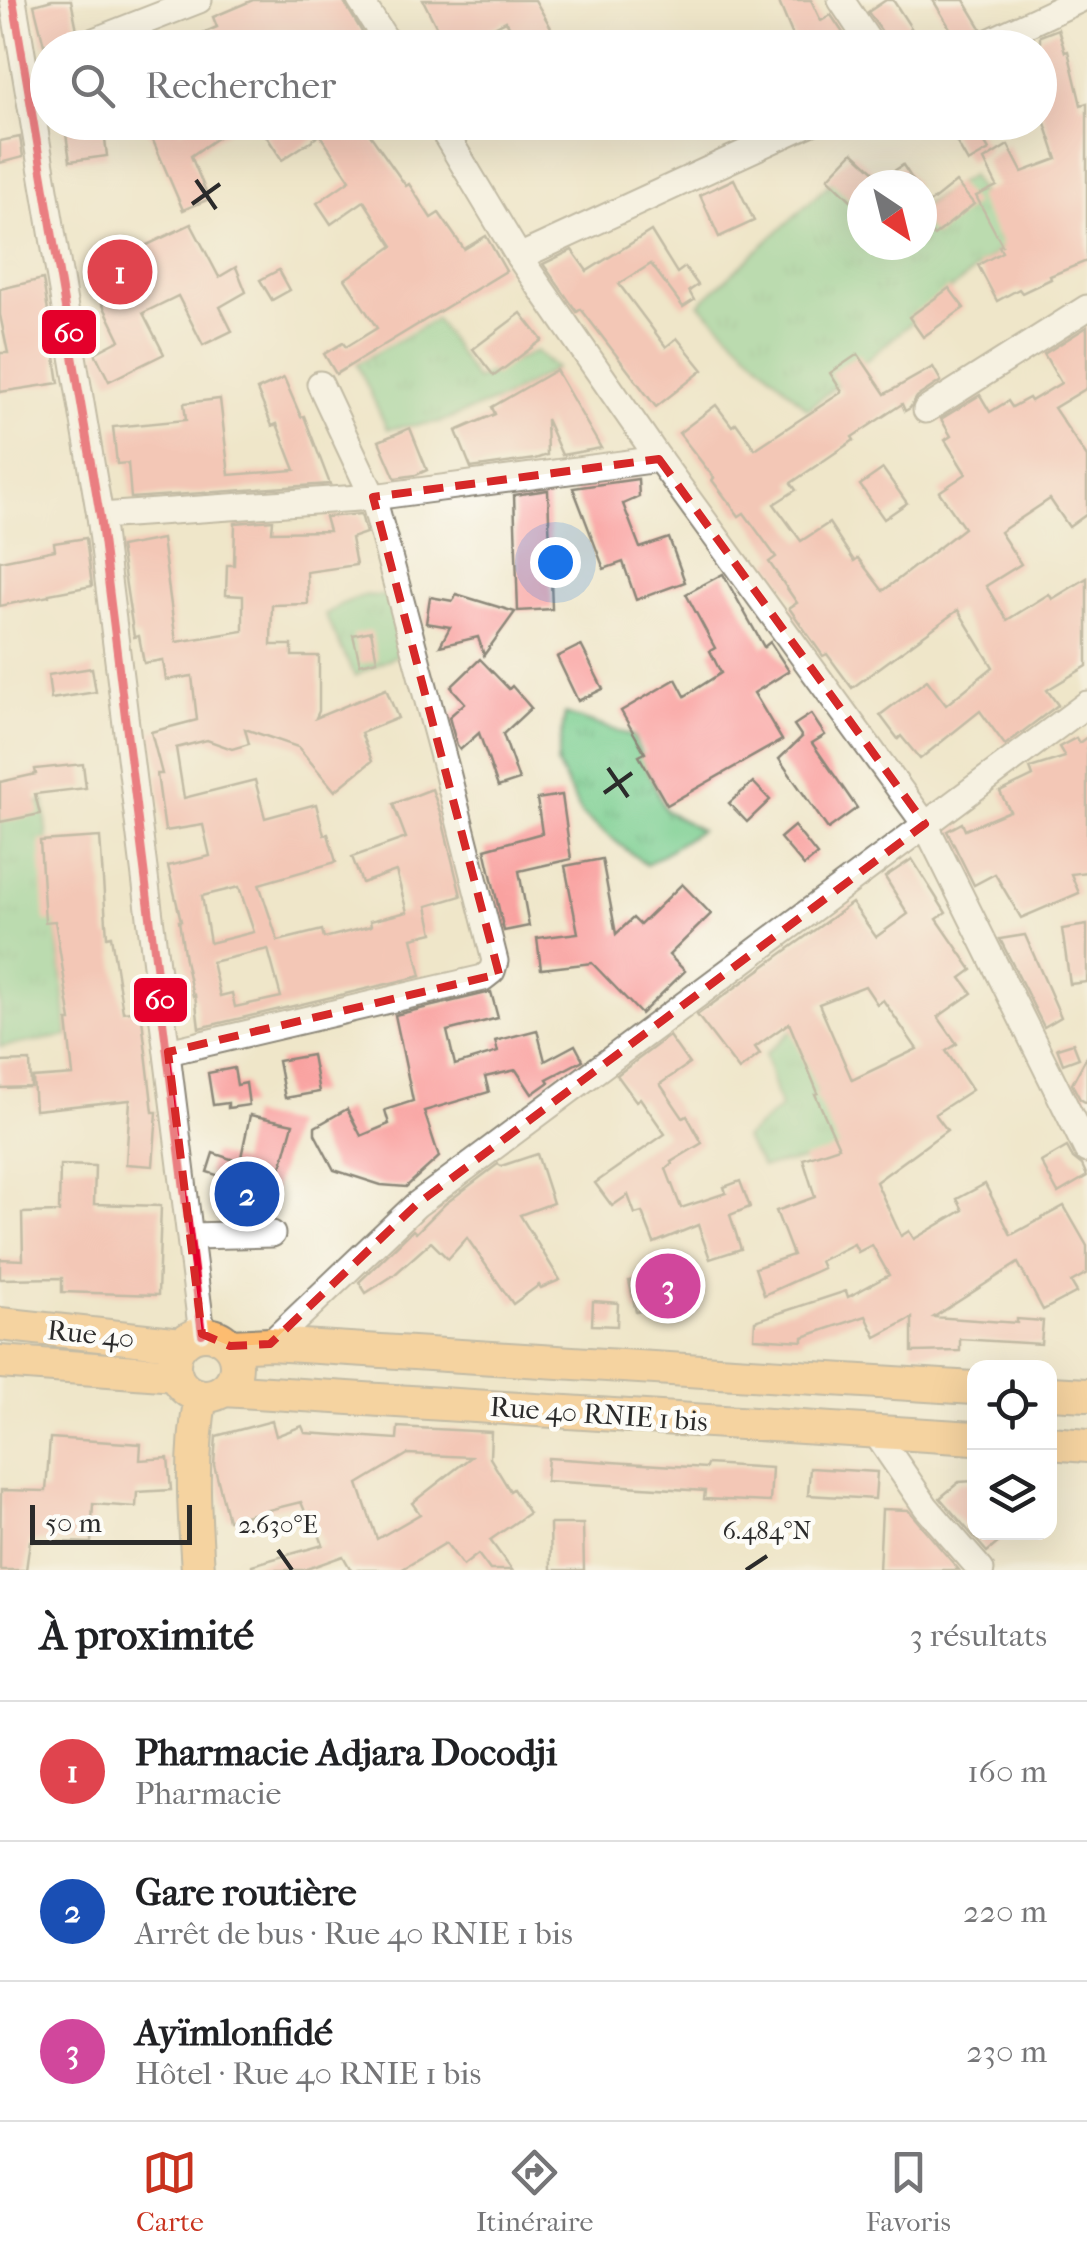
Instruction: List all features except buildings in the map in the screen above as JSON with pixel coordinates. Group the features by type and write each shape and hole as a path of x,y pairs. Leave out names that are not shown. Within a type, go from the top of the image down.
{"main road":[{"name":"Rue 40","path":"0,1324 202,1364"},
{"name":"Rue 40 RNIE 1 bis","path":"202,1364 270,1344 967,1388"},
{"name":"Rue 40","path":"0,1362 202,1364"},
{"name":"Rue 40 RNIE 1 bis","path":"202,1364 875,1432 967,1438"},
{"path":"198,1570 194,1433 202,1364"},
{"path":"1057,1393 1087,1395"},
{"path":"1057,1444 1087,1446"}],"street":[{"path":"12,0 30,47"},
{"path":"122,30 199,0"},
{"path":"360,0 380,30"},
{"path":"841,0 860,30"},
{"path":"1015,30 1079,0"},
{"path":"47,140 100,516 168,1052 202,1364"},
{"path":"449,140 519,257 659,458 925,824 1087,1150"},
{"path":"519,257 773,140"},
{"path":"926,410 1087,308"},
{"path":"168,1052 483,978 492,971 495,961 372,498 320,384"},
{"path":"100,516 372,498 659,458"},
{"path":"270,1344 416,1205 1087,704"},
{"path":"191,1236 272,1234"},
{"path":"875,1432 926,1507 981,1570"}],"highlighted area":[{"path":"659,459 925,824 416,1205 270,1344 230,1346 202,1334 168,1052 499,974 373,497"}],"green space":[{"path":"840,174 847,182 847,260 937,260 937,197 971,175 1007,243 808,409 699,304"},
{"path":"436,319 476,380 536,351 556,368 504,398 440,422 387,429 357,364"},
{"path":"365,595 383,596 400,606 405,651 355,676 325,615"},
{"path":"565,714 633,736 665,810 700,830 646,865 582,815 557,764"},
{"path":"44,801 68,1036 0,1047 0,812"},
{"path":"806,1018 854,1143 811,1159 762,1167 744,1138 780,1108 765,1054"}],"transit line":[{"name":"60","path":"13,0 30,101"},
{"name":"60","path":"37,140 100,516 202,1334"}],"place":[{"name":"Pharmacie Adjara Docodji","path":"120,272"},
{"name":"Gare routière","path":"247,1194"},
{"name":"Ayïmlonfidé","path":"668,1286"}]}
